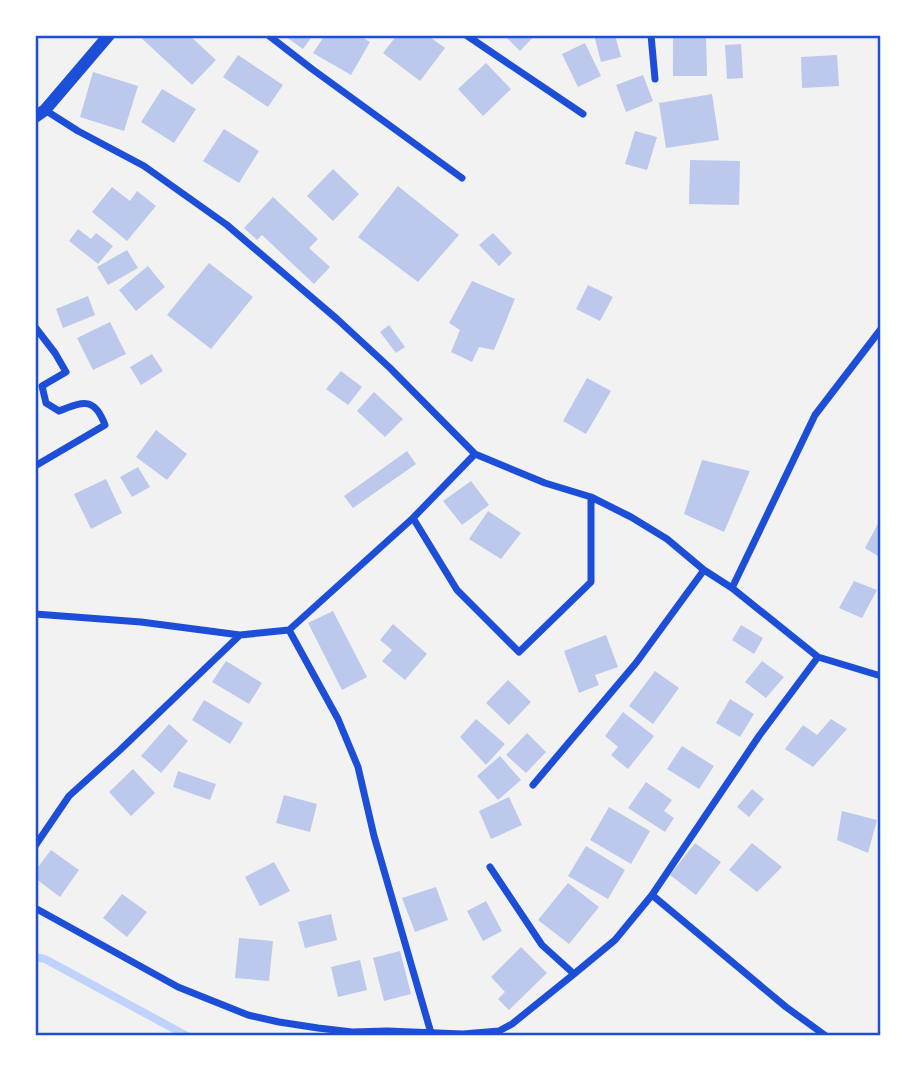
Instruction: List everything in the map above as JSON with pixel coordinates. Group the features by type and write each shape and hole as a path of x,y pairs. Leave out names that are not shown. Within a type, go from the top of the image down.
{"street":[{"path":"109,35 40,113 144,166 227,225 337,319 475,454 545,483 591,497 631,517 667,539 818,657 881,676"},
{"path":"268,35 462,178"},
{"path":"466,35 583,114"},
{"path":"651,35 655,79"},
{"path":"35,327 66,372 42,386 46,402 59,411 79,403 89,403 101,413 105,425 35,466"},
{"path":"732,588 815,415 881,329"},
{"path":"35,614 141,622 240,635 289,630 413,518 475,454"},
{"path":"413,518 457,590 519,652 591,582 591,497"},
{"path":"533,785 636,663 704,570"},
{"path":"289,630 338,719 358,767 374,836 431,1032"},
{"path":"35,846 69,796 240,635"},
{"path":"35,908 178,987 248,1015 352,1032 463,1034 499,1031 522,1016 615,940 652,895 759,736 818,657"},
{"path":"490,867 542,946 573,974"},
{"path":"652,895 786,1007 826,1036"}],"building":[{"path":"138,35 189,35 216,60 192,85"},
{"path":"283,35 313,35 303,49"},
{"path":"325,35 359,35 370,42 351,75 313,53"},
{"path":"397,35 427,35 445,48 420,81 383,53"},
{"path":"504,35 535,35 520,51"},
{"path":"594,35 615,35 621,57 601,62"},
{"path":"673,35 706,35 707,76 673,76"},
{"path":"585,43 601,76 578,87 562,54"},
{"path":"741,44 743,78 727,79 725,45"},
{"path":"238,55 283,85 268,107 223,77"},
{"path":"837,55 839,86 802,88 801,57"},
{"path":"486,63 511,89 483,116 458,89"},
{"path":"93,72 138,86 124,131 80,117"},
{"path":"643,75 653,101 626,112 616,85"},
{"path":"162,89 196,109 174,143 141,122"},
{"path":"712,94 719,140 666,148 659,103"},
{"path":"224,129 259,151 239,183 203,161"},
{"path":"635,131 657,137 647,170 625,164"},
{"path":"690,160 740,161 739,205 689,204"},
{"path":"333,169 359,194 333,221 307,196"},
{"path":"398,186 459,235 418,282 358,237"},
{"path":"112,187 130,201 137,191 156,206 127,241 92,212"},
{"path":"273,197 318,239 309,248 330,267 314,284 262,235 257,240 244,228"},
{"path":"78,229 91,239 96,233 113,246 98,264 69,241"},
{"path":"493,233 512,253 499,266 479,245"},
{"path":"127,250 138,268 108,285 97,267"},
{"path":"209,263 253,297 211,349 167,315"},
{"path":"148,266 165,287 136,311 119,290"},
{"path":"472,281 515,299 494,350 479,347 472,362 451,352 460,330 449,323"},
{"path":"588,285 613,297 600,321 576,309"},
{"path":"88,296 95,315 63,328 56,309"},
{"path":"110,322 126,354 93,370 77,338"},
{"path":"389,325 405,347 396,353 380,332"},
{"path":"152,354 163,371 141,385 130,367"},
{"path":"341,371 362,387 348,405 326,389"},
{"path":"587,378 611,391 586,434 563,421"},
{"path":"374,392 403,419 385,437 357,411"},
{"path":"156,430 187,454 167,480 136,457"},
{"path":"407,451 416,464 353,508 344,496"},
{"path":"702,460 750,471 724,532 684,514"},
{"path":"138,467 150,487 132,497 120,477"},
{"path":"106,479 122,513 91,529 74,494"},
{"path":"471,481 489,505 462,525 443,501"},
{"path":"488,511 521,533 501,559 469,539"},
{"path":"881,518 881,558 865,548"},
{"path":"854,581 877,590 862,618 839,608"},
{"path":"333,611 367,677 342,690 308,623"},
{"path":"393,624 427,654 405,680 382,661 392,650 380,640"},
{"path":"741,625 763,638 754,654 732,640"},
{"path":"606,635 618,667 595,675 599,685 579,693 564,651"},
{"path":"226,661 262,683 249,704 212,682"},
{"path":"762,661 784,677 766,698 745,682"},
{"path":"655,671 679,688 653,724 629,706"},
{"path":"508,680 531,702 509,725 486,703"},
{"path":"730,699 754,714 740,737 716,723"},
{"path":"204,700 243,723 230,744 192,720"},
{"path":"623,712 654,736 628,769 611,755 618,747 605,736"},
{"path":"476,719 505,744 486,765 460,737"},
{"path":"831,719 847,729 813,767 785,749 803,725 817,735"},
{"path":"169,724 188,741 161,773 141,756"},
{"path":"527,733 546,752 526,773 506,755"},
{"path":"682,746 714,766 699,789 667,769"},
{"path":"500,756 521,780 498,800 477,776"},
{"path":"133,769 155,793 131,816 109,792"},
{"path":"178,771 216,784 210,800 173,787"},
{"path":"646,782 672,800 664,811 674,818 665,832 628,808"},
{"path":"752,789 764,799 749,817 737,807"},
{"path":"284,795 317,804 310,832 276,823"},
{"path":"509,797 522,825 491,839 479,811"},
{"path":"609,807 650,831 631,864 590,840"},
{"path":"842,811 877,820 868,853 837,840"},
{"path":"695,843 721,862 696,895 670,875"},
{"path":"752,843 782,867 757,892 729,870"},
{"path":"586,846 625,870 608,899 568,876"},
{"path":"51,850 79,870 60,897 35,878 35,871"},
{"path":"274,862 290,891 260,906 245,877"},
{"path":"568,883 599,907 569,944 538,920"},
{"path":"436,887 448,920 415,932 402,898"},
{"path":"122,894 147,912 127,937 103,918"},
{"path":"486,901 502,931 483,941 467,911"},
{"path":"331,914 337,940 305,948 298,922"},
{"path":"239,938 273,941 269,981 235,978"},
{"path":"521,947 547,973 509,1010 498,999 505,992 491,977"},
{"path":"400,951 411,994 384,1001 373,958"},
{"path":"360,960 367,990 338,997 331,967"}],"waterway":[{"path":"35,957 45,959 187,1036"}]}
